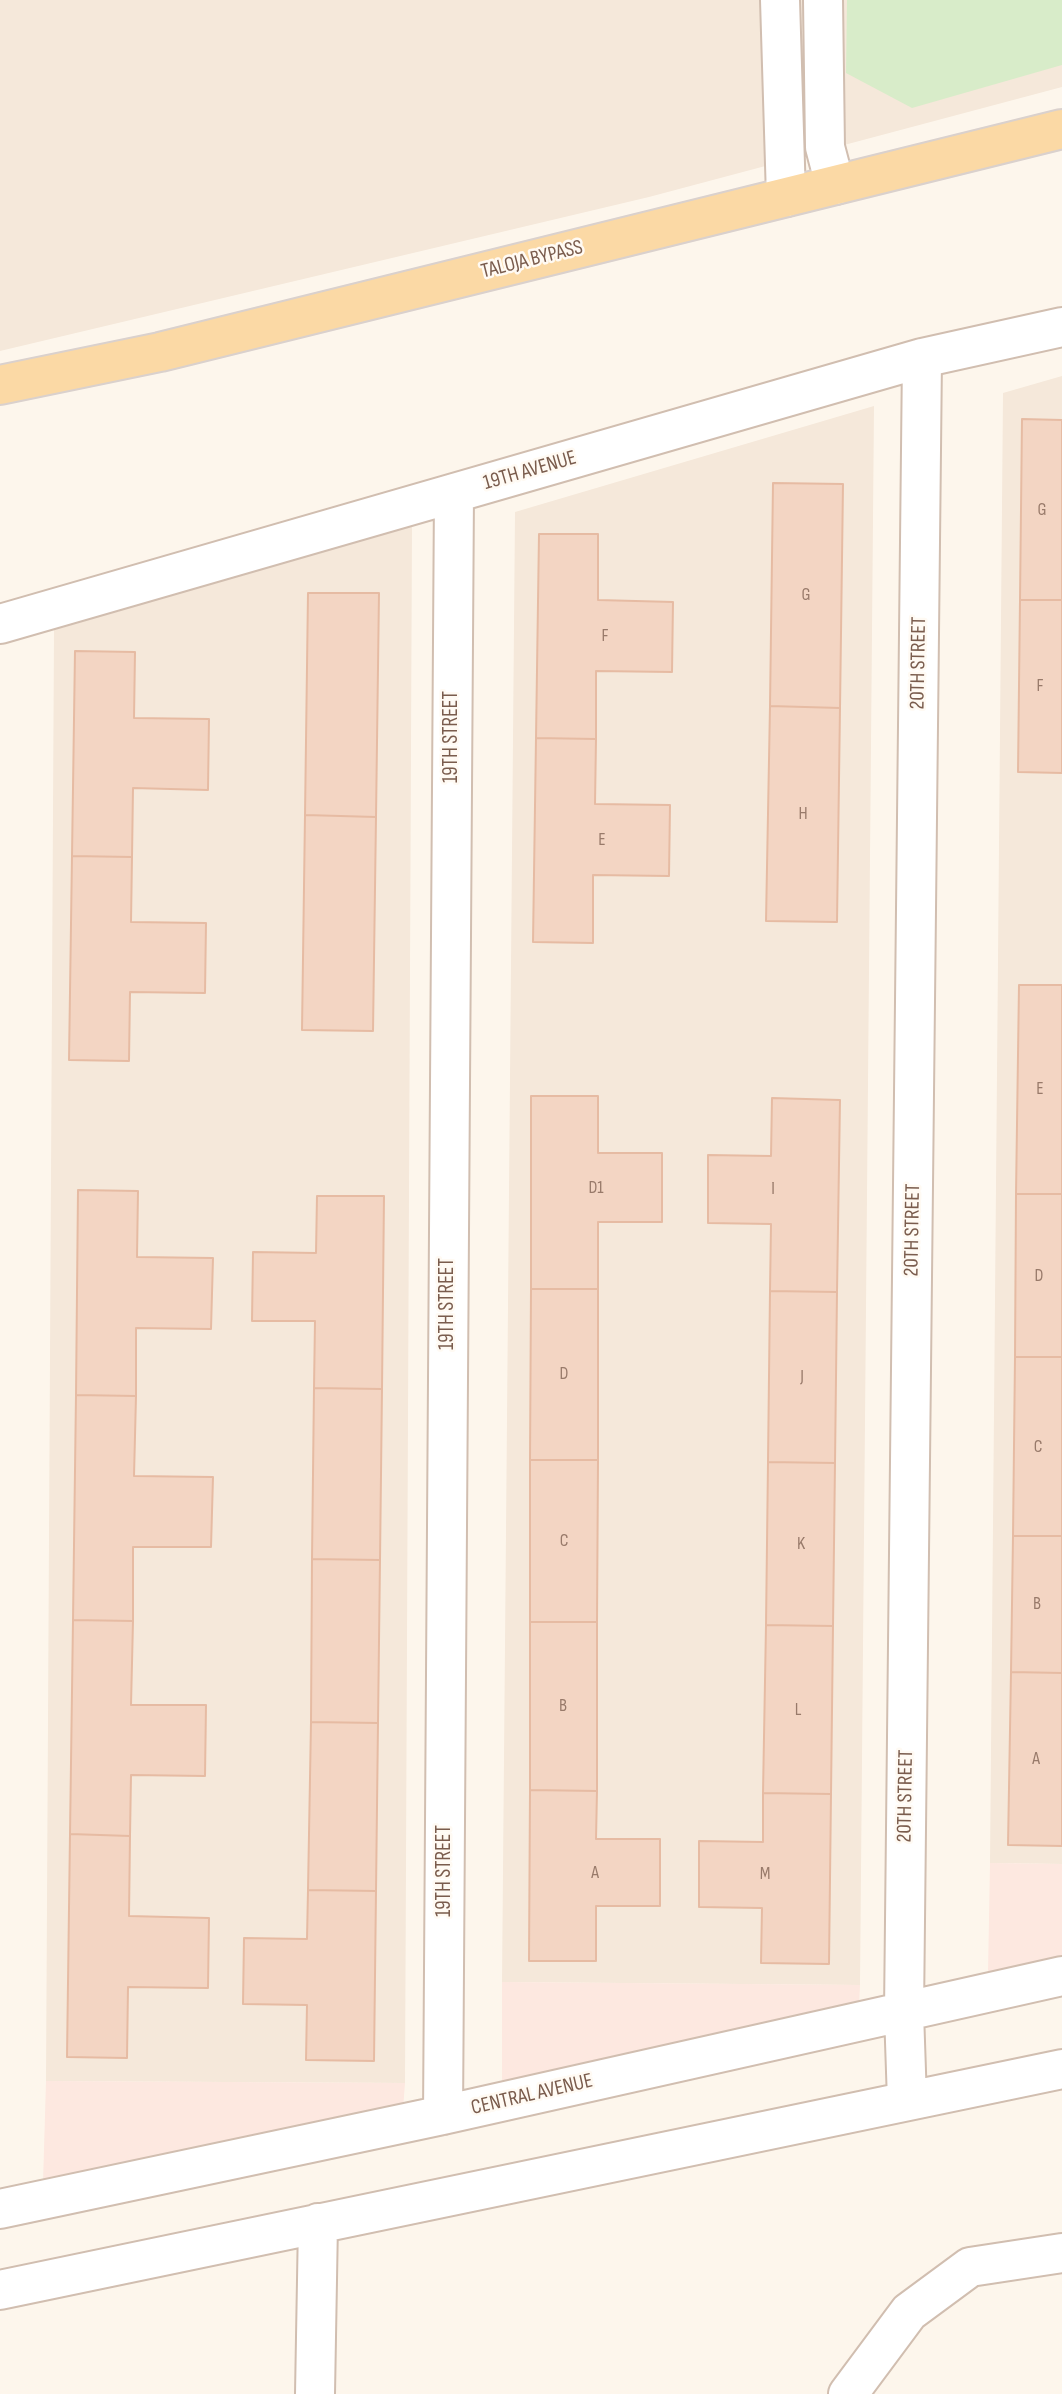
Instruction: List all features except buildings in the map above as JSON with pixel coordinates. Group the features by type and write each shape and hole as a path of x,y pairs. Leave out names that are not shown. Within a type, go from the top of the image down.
{"main road":[{"name":"TALOJA BYPASS","path":"0,385 160,352 1062,129"}],"street":[{"path":"780,0 786,197"},
{"path":"823,0 825,147 835,186"},
{"name":"19TH AVENUE","path":"0,624 922,358 1062,327"},
{"name":"20TH STREET","path":"907,2101 904,2012 922,358"},
{"name":"19TH STREET","path":"443,2115 454,493"},
{"name":"CENTRAL AVENUE","path":"0,2209 443,2115 1062,1976"},
{"path":"0,2290 1062,2069"},
{"path":"315,2394 318,2224"},
{"path":"848,2394 909,2312 971,2267 1062,2253"}],"shaded area":[{"path":"0,0 1062,0 1062,87 649,197 0,351"},
{"path":"1062,376 1062,1864 990,1863 1003,393"},
{"path":"874,406 860,1985 502,1982 515,512"},
{"path":"412,525 405,2083 46,2081 54,630"},
{"path":"990,1863 1062,1864 1062,1957 988,1973"},
{"path":"502,1982 860,1985 859,2007 502,2082"},
{"path":"46,2081 405,2083 403,2109 43,2183"}],"green space":[{"path":"847,0 1062,0 1062,65 912,108 846,73"}]}
